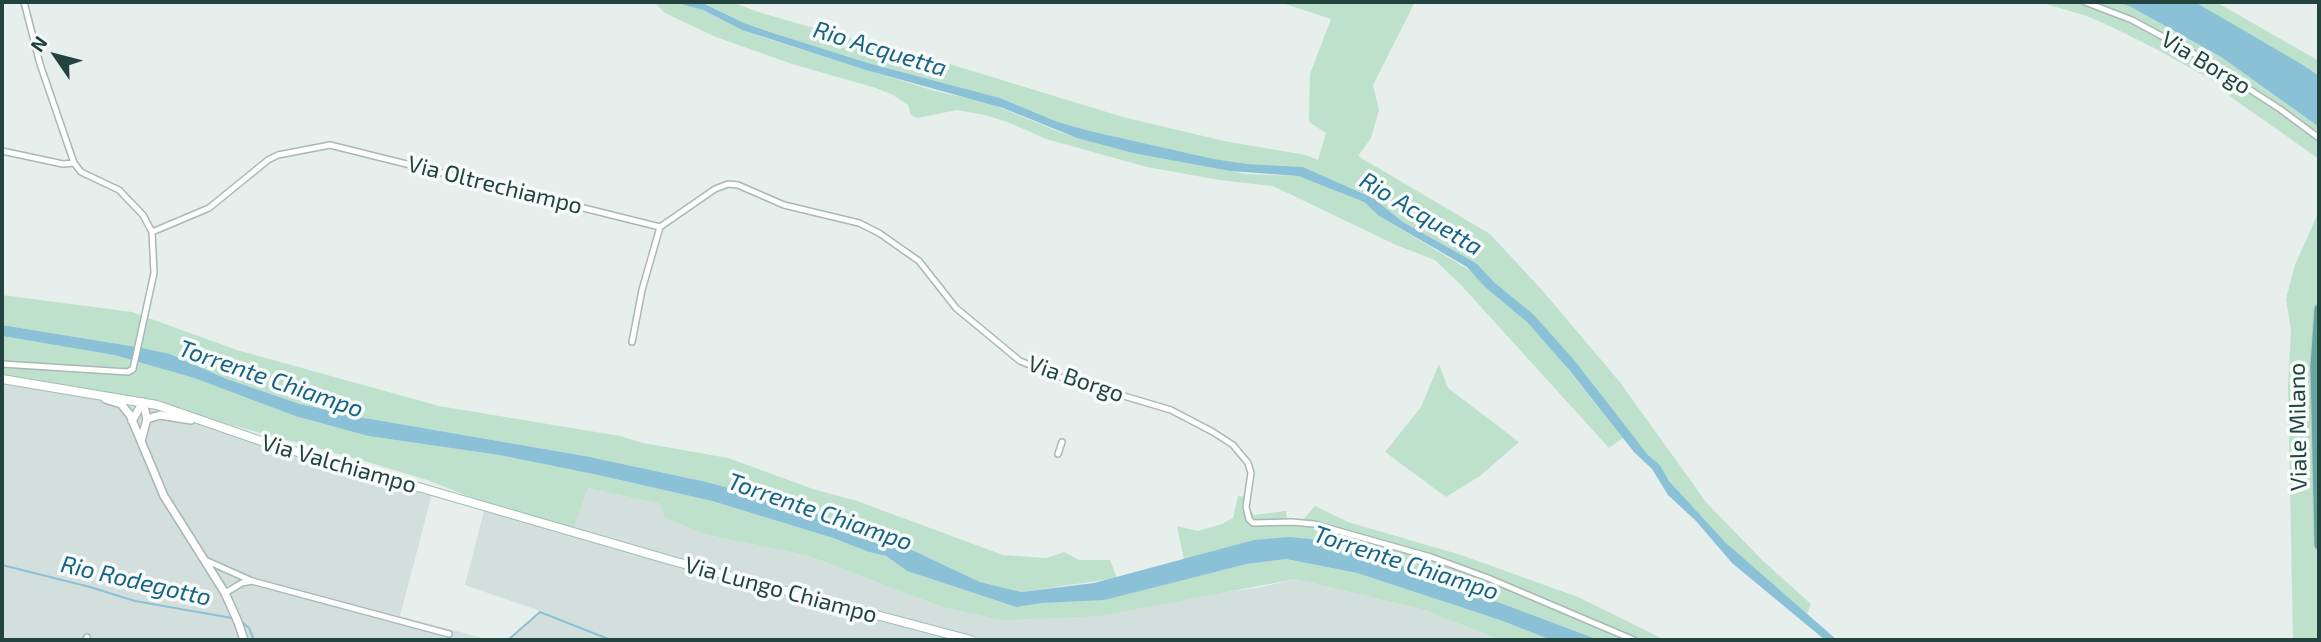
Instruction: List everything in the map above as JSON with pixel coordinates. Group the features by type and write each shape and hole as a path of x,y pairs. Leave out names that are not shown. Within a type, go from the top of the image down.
{"main road":[{"name":"Viale Milano","path":"2319,309 2315,366 2319,545"},
{"name":"Via Valchiampo","path":"2,380 143,402 267,443 673,561"},
{"name":"Via Lungo Chiampo","path":"673,561 971,640"}],"street":[{"path":"2,364 128,372 133,369 154,273 152,232 144,215 119,190 81,172 74,163 37,54 24,2"},
{"name":"Via Borgo","path":"2085,2 2132,20 2193,53 2280,109 2319,138"},
{"name":"Via Oltrechiampo","path":"152,232 209,208 268,160 278,155 330,145 660,227"},
{"path":"2,152 63,164 74,163"},
{"name":"Via Borgo","path":"660,227 715,189 728,184 738,185 769,200 803,211 844,218 868,226 919,261 956,308 1020,361 1060,377 1154,404 1186,417 1233,445 1244,456 1251,473 1246,507 1248,519 1253,523 1292,522 1323,526 1431,557 1488,578 1634,640"},
{"path":"632,342 645,277 660,227"},
{"path":"78,391 121,404 132,421 164,496 225,593 244,640"},
{"path":"132,421 143,402"},
{"path":"141,441 148,419 143,402"},
{"path":"148,419 160,415 206,422"},
{"path":"1058,454 1062,442"},
{"path":"204,559 252,581 449,634"},
{"path":"225,593 242,583 252,581"}],"shaded area":[{"path":"2,380 123,396 432,494 400,616 490,640 2,640"},
{"path":"588,488 660,504 712,536 806,555 942,607 1001,620 1258,588 1296,579 1424,610 1500,640 507,640 540,611 465,585 486,503 523,513"}],"green space":[{"path":"654,2 673,2 703,10 742,30 771,40 935,91 989,103 1062,133 1114,148 1246,174 1298,176 1364,202 1379,216 1474,273 1485,287 1528,323 1623,438 1609,448 1461,285 1435,260 1396,245 1273,186 1219,180 1147,167 1046,139 985,115 957,110 917,118 911,115 908,105 893,95 716,37 665,13"},
{"path":"696,2 732,2 758,12 911,56 933,59 1123,117 1224,141 1306,155 1318,160 1326,133 1309,122 1310,74 1331,19 1279,2 1415,2 1373,85 1379,110 1371,138 1358,156 1490,234 1542,290 1619,381 1706,502 1762,560 1811,604 1807,614 1738,556 1669,481 1660,465 1648,455 1533,314 1495,283 1476,263 1403,222 1373,198 1303,167 1214,159 1058,122 1000,98 868,63 773,33"},
{"path":"2039,2 2115,2 2129,6 2221,57 2319,127 2319,159 2231,97 2221,85 2114,28 2087,16"},
{"path":"2195,2 2216,2 2319,61 2319,76"},
{"path":"2319,211 2319,640 2293,640 2288,387 2291,330 2286,299 2295,265"},
{"path":"2,295 132,312 237,350 439,406 620,436 643,443 728,458 813,489 857,501 1003,555 1047,558 1064,552 1079,560 1110,560 1117,578 1021,592 980,582 895,542 780,501 585,456 359,417 300,404 227,379 170,354 2,325"},
{"path":"2,336 114,355 194,378 295,416 368,436 499,455 712,501 886,556 907,571 1016,607 1180,580 1247,564 1286,559 1357,573 1500,620 1551,640 1500,640 1424,610 1296,579 1099,616 1001,620 942,607 806,555 712,536 665,518 660,504 588,488 573,528 486,503 427,480 361,460 123,396 2,380"},
{"path":"1439,364 1448,388 1519,442 1480,476 1446,497 1385,452 1421,407"},
{"path":"1238,496 1247,497 1245,505 1254,515 1286,511 1287,521 1301,522 1315,506 1348,522 1461,555 1578,597 1665,640 1599,640 1550,622 1254,540 1184,560 1177,526 1198,531 1222,524 1233,518"}],"water":[{"path":"673,2 705,4 744,23 773,33 868,63 1000,98 1058,122 1090,131 1214,159 1303,167 1373,198 1403,222 1476,263 1495,283 1533,314 1574,360 1648,455 1660,465 1669,481 1726,543 1837,640 1825,640 1732,563 1696,521 1668,495 1652,469 1634,452 1528,323 1485,287 1467,267 1379,216 1364,202 1298,176 1230,171 1133,153 1077,138 1003,108 866,70 742,30 703,10"},
{"path":"2115,2 2195,2 2303,65 2319,76 2319,127 2221,57 2129,6"},
{"path":"2,325 170,354 227,379 300,404 359,417 585,456 780,501 895,542 980,582 1021,592 1094,583 1254,540 1289,537 1329,541 1372,555 1599,640 1551,640 1500,620 1357,573 1286,559 1247,564 1104,600 1016,607 907,571 886,556 712,501 499,455 368,436 295,416 194,378 114,355 2,336"}],"waterway":[{"name":"Rio Rodegotto","path":"2,565 135,601 232,618"},
{"name":"Rio Rodegotto","path":"508,640 540,612 611,640"},
{"name":"Rio Rodegotto","path":"241,621 249,628 254,640"}],"water label":[{"name":"Rio Acquetta","path":"880,49"},
{"name":"Rio Acquetta","path":"1421,214"},
{"name":"Torrente Chiampo","path":"271,379"},
{"name":"Torrente Chiampo","path":"820,512"},
{"name":"Torrente Chiampo","path":"1406,563"}]}
